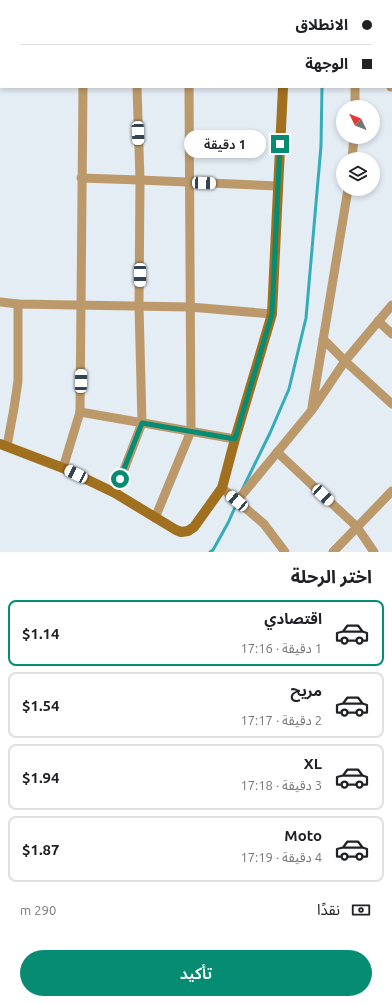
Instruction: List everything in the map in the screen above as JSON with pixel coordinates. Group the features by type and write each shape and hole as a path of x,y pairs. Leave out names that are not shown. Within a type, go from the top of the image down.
{"street":[{"path":"63,468 80,412 83,88"},
{"path":"115,493 142,423 140,180 137,88"},
{"path":"155,518 191,431 189,88"},
{"path":"18,304 18,380 14,408 4,445 63,468 115,493 176,530 181,532 188,531 194,527 225,491 235,439 272,314 283,88"},
{"path":"355,88 355,100"},
{"path":"81,178 278,186"},
{"path":"312,410 347,196"},
{"path":"0,302 18,304 190,307 272,314"},
{"path":"241,500 277,452 312,410 345,361 392,305"},
{"path":"378,321 392,334"},
{"path":"323,339 392,404"},
{"path":"80,412 235,439"},
{"path":"277,452 357,527 374,552"},
{"path":"225,491 241,500 264,524 284,552"},
{"path":"333,552 392,491"}],"waterway":[{"path":"242,490 270,433 289,389 306,318 321,146 322,88"},
{"path":"210,552 213,550 228,523 237,503"}],"route":[{"path":"120,479 142,423 235,439 272,314 280,144"}]}
